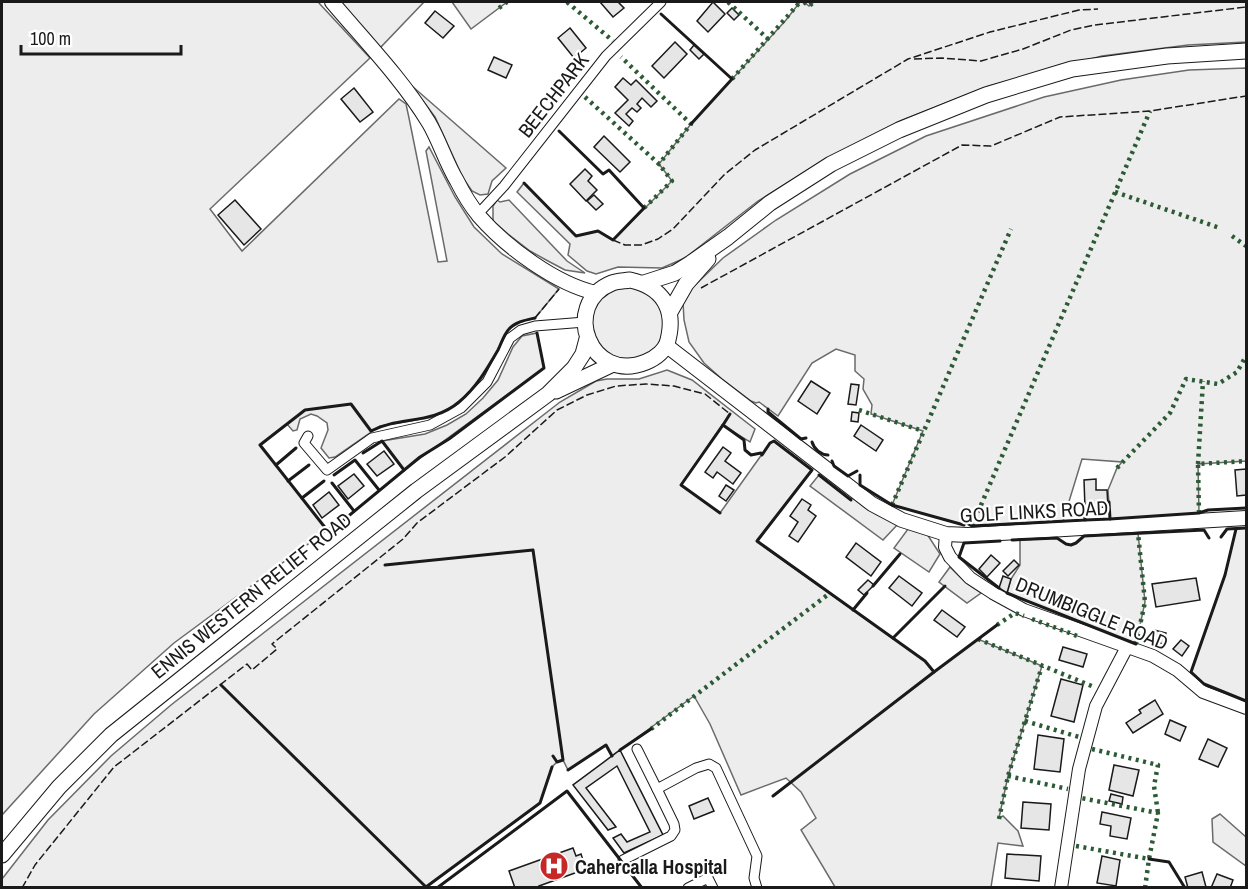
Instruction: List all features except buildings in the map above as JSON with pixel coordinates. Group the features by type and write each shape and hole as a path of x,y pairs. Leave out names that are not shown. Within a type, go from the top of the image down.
{"main road":[{"path":"332,2 393,73 419,108 438,139 456,180 478,214 500,237 540,267 582,290 596,293"},
{"path":"644,283 675,273 728,237 770,203 831,165 899,130 986,95 1072,69 1167,56 1246,51"},
{"path":"670,312 686,284 728,237"},
{"path":"630,280 644,283 659,293 670,312 671,329 667,346 653,359 635,366 613,364 596,352 587,339 585,322 588,306 596,293 613,282 630,280"},
{"name":"ENNIS WESTERN RELIEF ROAD","path":"2,855 59,787 111,735 416,490 548,394 574,368 583,354 587,339"},
{"name":"GOLF LINKS ROAD","path":"667,346 872,504 902,520 945,534 997,535 1246,518"},
{"name":"ENNIS WESTERN RELIEF ROAD","path":"548,394 613,364"}],"street":[{"name":"BEECHPARK","path":"478,214 504,186 606,56 661,2"},
{"path":"308,436 304,443 327,470 372,438 430,425 462,408 487,382 510,338 521,330 535,326 585,322"},
{"name":"DRUMBIGGLE ROAD","path":"945,534 945,547 950,557 970,578 993,593 1024,610 1153,656 1178,670 1203,692 1246,708"},
{"path":"1061,888 1078,769 1096,706 1127,647"},
{"path":"623,860 671,836 675,830 637,749"},
{"path":"657,789 696,768 709,764 716,768 757,856 753,886"},
{"path":"688,888 708,878 713,888"}],"shaded area":[{"path":"2,2 318,2 370,58 210,209 242,251 399,99 406,104 438,262 447,261 426,151 429,147 455,197 474,227 502,254 559,289 535,318 522,321 509,329 486,372 474,387 457,404 434,417 380,426 335,457 329,458 321,448 328,430 327,423 311,414 300,419 297,430 293,431 287,424 260,445 327,530 174,643 94,714 2,815"},
{"path":"341,2 424,2 379,49"},
{"path":"452,2 507,2 471,29"},
{"path":"800,2 809,6 814,2 1246,2 1246,42 1188,45 1102,56 989,86 900,121 824,160 758,201 685,258 662,268 618,267 596,274 587,271 568,255 570,244 517,192 524,183 576,236 598,231 613,240 672,181 659,164 691,124"},
{"path":"1246,68 1246,461 1198,464 1199,513 1110,519 1108,490 1122,462 1082,459 1063,521 972,526 965,522 964,525 892,505 923,431 871,414 872,405 863,389 864,379 855,371 855,355 836,349 812,363 778,416 759,402 751,401 722,379 704,363 689,342 683,302 690,290 723,258 776,220 850,174 926,136 1044,97 1121,80 1189,70"},
{"path":"412,86 506,168 492,181 488,194 480,195 472,191 463,178 435,117"},
{"path":"497,200 500,202 509,200 567,261 585,273 565,270 530,251 508,234 493,221 493,206"},
{"path":"628,285 649,291 666,317 659,348 634,361 606,356 590,330 593,306 613,288"},
{"path":"537,333 544,368 404,470 382,441 425,434 466,414 498,380 513,347 522,336"},
{"path":"667,370 692,380 755,429 750,442 722,425 681,485 720,513 770,443 774,441 812,470 757,542 925,661 934,672 978,639 1042,666 1008,776 999,818 1003,816 1018,831 1023,846 998,843 991,887 835,887 801,830 816,818 801,792 786,778 741,795 710,724 694,696 612,756 606,745 568,770 563,760 557,762 552,767 540,803 426,887 2,887 2,879 48,820 111,756 171,705 560,402 596,381 639,379"},
{"path":"819,475 850,499 853,497 876,514 898,524 883,540 810,486"},
{"path":"1246,528 1246,701 1204,684 1191,672 1225,575 1236,529"},
{"path":"908,529 927,534 940,554 929,572 894,548"},
{"path":"1138,533 1145,602 1136,644 1007,593 1011,579 1020,565 1020,540 1057,538 1071,545 1084,536"},
{"path":"950,567 966,583 981,593 967,603 939,582"},
{"path":"1220,814 1246,837 1246,866 1213,842 1212,819"}],"hedge":[{"path":"499,8 507,2"},
{"path":"567,2 613,41"},
{"path":"728,2 768,39"},
{"path":"732,79 800,2"},
{"path":"804,2 809,6 814,2"},
{"path":"585,97 659,164 691,124 621,57"},
{"path":"972,526 1150,111"},
{"path":"644,208 672,181 659,164"},
{"path":"1115,192 1220,228"},
{"path":"892,505 1011,229"},
{"path":"1232,236 1246,246"},
{"path":"1117,468 1170,413 1186,379 1218,384 1237,372 1246,356"},
{"path":"1198,464 1203,381"},
{"path":"859,410 923,431"},
{"path":"1199,513 1198,464 1246,461"},
{"path":"1136,644 1145,602 1138,533"},
{"path":"651,729 830,593"},
{"path":"997,625 1015,613 1024,616"},
{"path":"1032,619 1080,637"},
{"path":"978,639 1094,687"},
{"path":"999,819 1008,776 1042,666"},
{"path":"1025,721 1079,737"},
{"path":"1092,749 1158,765 1154,786 1158,813"},
{"path":"1008,776 1068,789"},
{"path":"1076,846 1149,859 1158,813 1081,798"},
{"path":"1145,888 1149,859"}],"fence":[{"path":"914,59 942,58 981,61 1023,49 1071,30 1095,25 1246,7"},
{"path":"613,240 625,245 641,245 658,239 673,229 725,174 755,150 908,59 990,32 1079,10 1098,9"},
{"path":"701,288 962,145 991,146 1060,117 1150,111 1246,96"},
{"path":"535,318 559,289"},
{"path":"22,888 35,865 114,767 247,664 252,670 277,649 272,644 403,539 417,523 505,457 557,410 587,395 616,386 646,384 674,386 705,394 730,414"}],"wall":[{"path":"661,14 732,79 691,124"},
{"path":"524,183 576,236 598,231 613,240 644,208 609,170 603,174 559,131"},
{"path":"535,318 517,323 509,329 476,384 465,397 449,409 438,414 393,423 371,431 351,404 305,410 260,445 327,530 340,523 420,457 449,439 544,368 537,333"},
{"path":"768,409 768,412 801,439 806,438"},
{"path":"723,425 730,414"},
{"path":"720,513 681,485 723,425 744,440 745,450 751,455 761,453 762,455 774,441 812,470 757,541 925,661 934,672 997,625"},
{"path":"363,453 382,441 404,470"},
{"path":"812,442 818,451 828,455"},
{"path":"276,465 296,448"},
{"path":"334,475 355,460 379,490"},
{"path":"832,461 834,466 848,476 857,471"},
{"path":"288,481 309,465"},
{"path":"819,475 851,500"},
{"path":"860,475 860,485 892,505 964,525 965,522 972,526 1085,520 1084,504"},
{"path":"302,498 324,481"},
{"path":"332,483 354,511"},
{"path":"1085,520 1110,519 1109,502"},
{"path":"1110,519 1246,508"},
{"path":"1221,537 1227,529 1246,528"},
{"path":"1236,529 1225,575 1191,672 1204,684 1246,701"},
{"path":"1012,540 1057,538 1071,545 1084,536 1204,530 1209,538"},
{"path":"999,588 959,557 964,543 1000,541"},
{"path":"385,565 533,550 563,760 557,762 553,756"},
{"path":"873,586 900,554"},
{"path":"893,638 945,586"},
{"path":"853,610 867,593"},
{"path":"1007,593 1136,644"},
{"path":"773,796 934,672"},
{"path":"221,685 426,887 540,803 552,767"},
{"path":"620,750 651,729"},
{"path":"568,770 606,745 612,756"},
{"path":"437,888 567,791 642,888"},
{"path":"1149,859 1169,862 1185,888"}],"place":[{"name":"Cahercalla Hospital","path":"554,866"}]}
